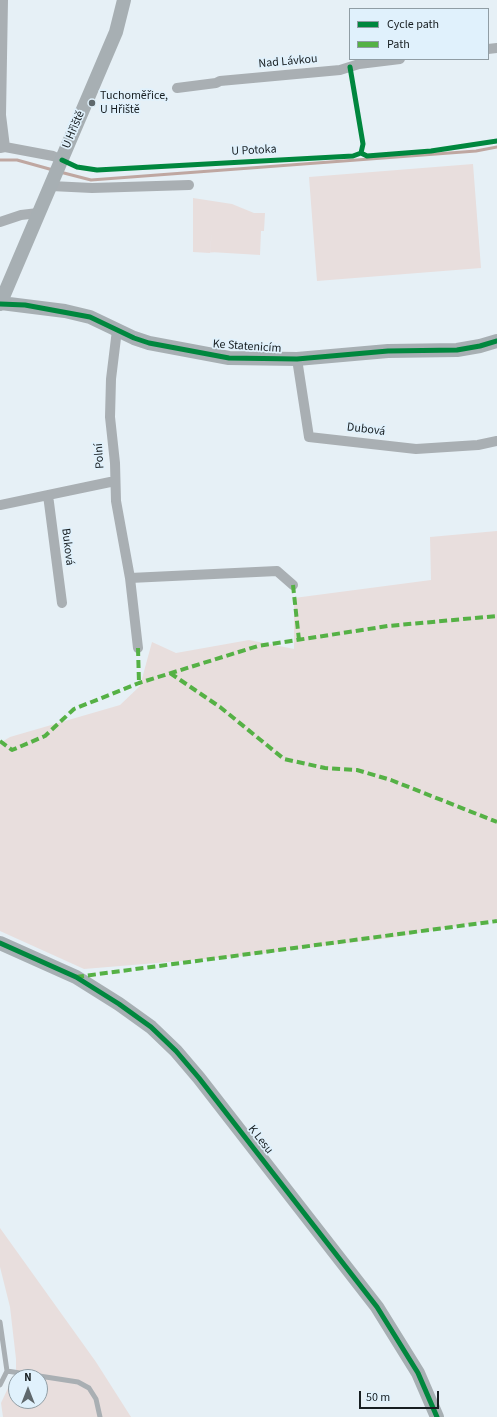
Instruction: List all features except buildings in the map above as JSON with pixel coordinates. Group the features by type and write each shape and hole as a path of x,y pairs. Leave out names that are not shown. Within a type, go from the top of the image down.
{"street":[{"path":"3,0 1,23 2,148 53,156 57,172 92,188 189,185"},
{"name":"U Hřiště","path":"0,304 116,32 124,0"},
{"name":"Nad Lávkou","path":"177,88 216,83 220,81 340,70 359,64 392,60"},
{"path":"0,222 21,215 38,213"},
{"name":"Ke Statenicím","path":"0,304 65,311 90,317 149,343 210,355 256,359 297,359 388,351 457,350 497,341"},
{"name":"Polní","path":"117,330 111,379 110,417 115,463 116,501 130,578 138,648"},
{"name":"Dubová","path":"297,359 309,437 416,449 478,445 497,441"},
{"path":"0,505 115,481"},
{"name":"Buková","path":"48,495 62,603"},
{"path":"130,578 277,571 293,585"},
{"name":"K Lesu","path":"0,943 76,977 119,1004 151,1027 176,1051 199,1078 378,1307 418,1373 438,1417"}],"lane":[{"path":"0,1322 6,1371 0,1385"},
{"path":"6,1371 78,1382 89,1388 96,1399 100,1417"}],"shaded area":[{"path":"473,164 481,268 317,281 309,177"},
{"path":"193,198 232,204 254,213 265,213 264,231 261,231 260,255 193,252"},
{"path":"497,531 497,919 390,938 241,956 84,969 0,931 0,743 10,737 120,705 140,686 152,642 176,653 249,640 294,649 294,598 431,580 430,537"},
{"path":"0,1228 96,1362 131,1417 3,1417 1,1403 8,1388 8,1409 48,1409 48,1369 16,1369 10,1307 0,1267"}],"waterway":[{"path":"60,172 91,180 476,151 497,147"},
{"path":"0,160 17,160 53,170"}],"marked path":[{"path":"293,585 299,640"},
{"path":"0,741 12,750 45,736 74,709 139,683 258,646 388,626 497,616"},
{"path":"138,648 139,683"},
{"path":"170,673 220,707 284,759 325,768 357,770 391,780 497,822"},
{"path":"76,977 497,921"}],"cycle path":[{"name":"U Potoka","path":"62,160 77,167 97,170 353,156 361,153 363,144 350,67"},
{"path":"361,153 367,156 431,151 497,141"},
{"path":"0,304 25,305 90,317 134,338 149,343 229,358 297,359 388,351 457,350 497,341"},
{"path":"0,943 76,977 119,1004 151,1027 176,1051 199,1078 377,1307 418,1373 437,1417"}],"place":[{"name":"Tuchoměřice, U Hřiště","path":"92,103"}]}
